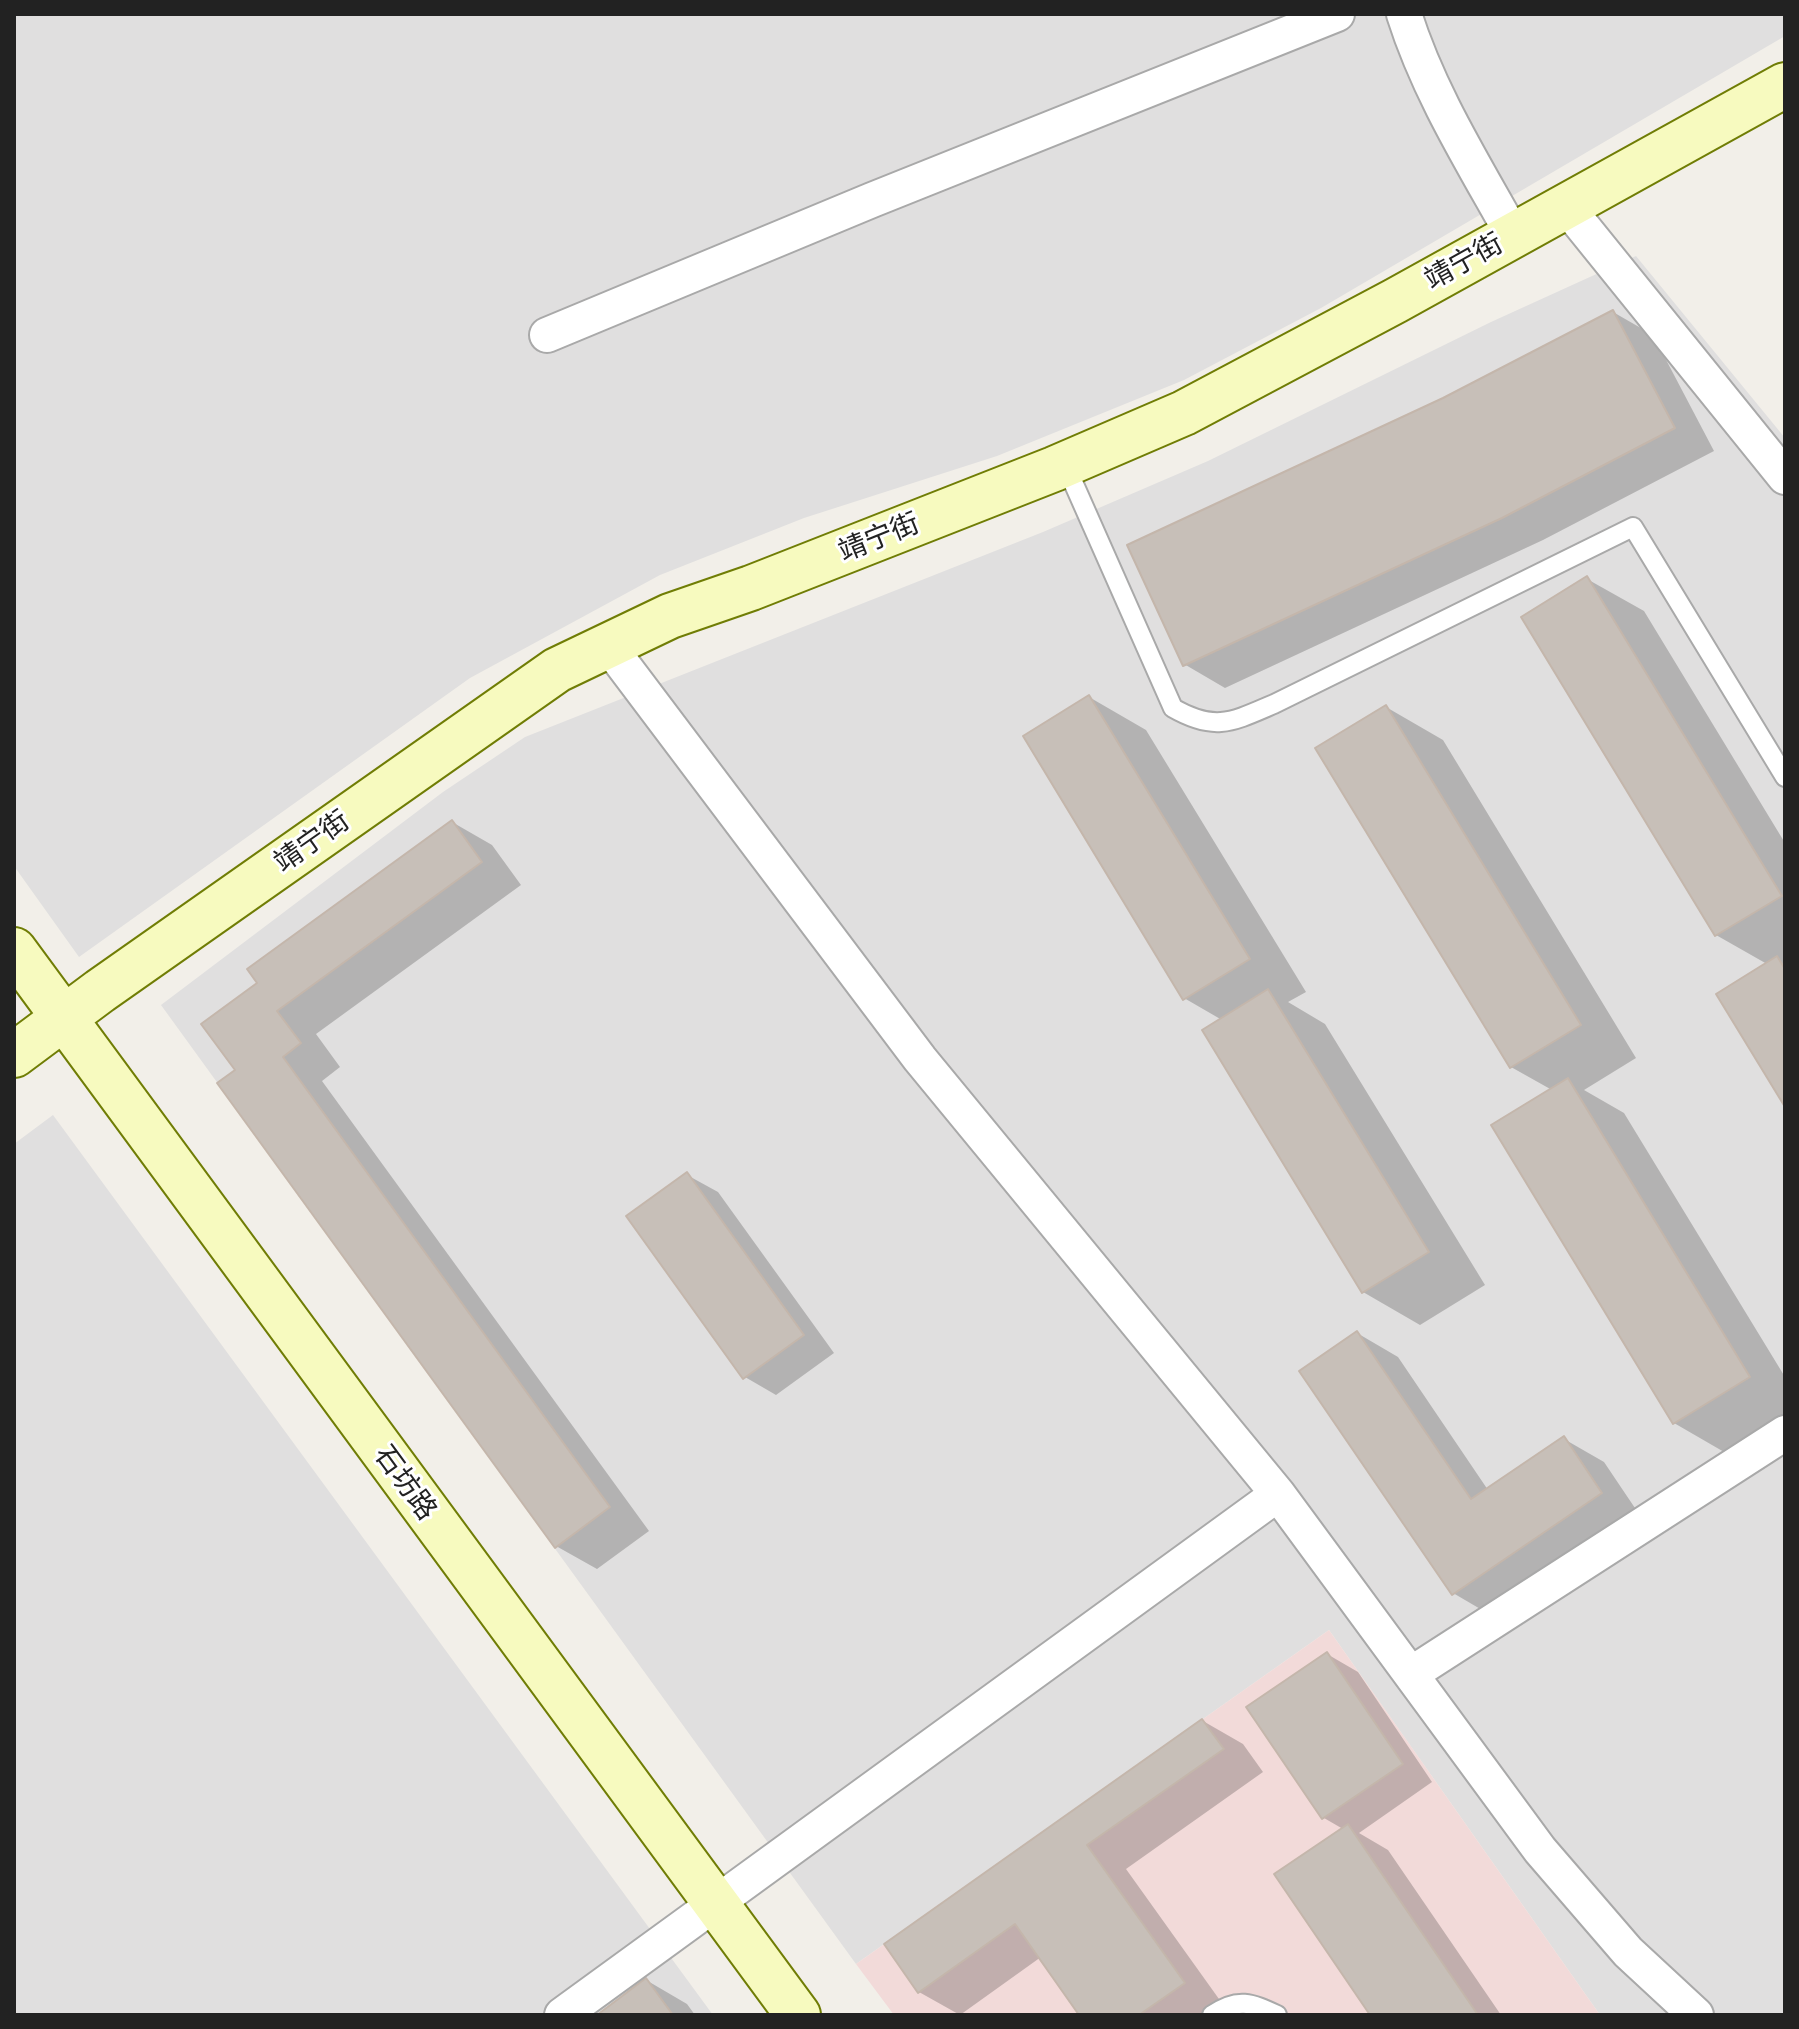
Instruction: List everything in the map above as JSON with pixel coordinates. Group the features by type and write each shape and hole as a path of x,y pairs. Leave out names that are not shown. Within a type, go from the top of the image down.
{"main road":[{"name":"靖宁街","path":"14,1055 557,670 670,616 751,588 1065,464 1184,413 1785,85"},
{"name":"石坊路","path":"14,950 798,2015"}],"street":[{"path":"547,335 857,206 1337,14"},
{"path":"1404,14 1448,121 1513,235"},
{"path":"1566,206 1785,477"},
{"path":"608,645 920,1059 1278,1494 1540,1850 1628,1952 1696,2015"},
{"path":"1411,1674 1785,1433"},
{"path":"562,2015 1278,1494"}],"lane":[{"path":"1065,464 1173,708 1194,721 1209,724 1243,718 1633,527 1785,777"},
{"path":"1212,2015 1223,2007 1248,2002 1277,2015"}],"shaded area":[{"path":"14,14 1785,14 1785,36 1321,308 1184,380 997,456 804,518 660,575 470,678 79,957 14,866"},
{"path":"1636,256 1785,438 1785,2015 1600,2015 1329,1630 856,1964 161,1005 443,792 525,737 1043,532 1208,461 1491,322"},
{"path":"53,1115 713,2015 14,2015 14,1144"},
{"path":"1329,1630 1600,2015 894,2015 856,1964"}],"building":[{"path":"1613,310 1675,428 1502,518 1183,666 1127,545 1443,398"},
{"path":"1587,576 1782,896 1715,936 1521,617"},
{"path":"1089,695 1250,959 1183,1000 1023,736"},
{"path":"1386,705 1581,1025 1510,1068 1315,748"},
{"path":"452,820 482,862 277,1011 301,1043 283,1057 610,1507 555,1548 217,1083 235,1070 201,1024 257,983 247,969"},
{"path":"1777,956 1785,969 1785,1107 1716,994"},
{"path":"1268,989 1429,1252 1362,1293 1202,1030"},
{"path":"1568,1078 1750,1377 1673,1424 1491,1125"},
{"path":"687,1172 804,1335 743,1379 626,1216"},
{"path":"1357,1331 1471,1499 1564,1436 1602,1493 1452,1595 1299,1371"},
{"path":"1327,1652 1403,1764 1322,1819 1246,1707"},
{"path":"1202,1719 1224,1749 1087,1845 1185,1983 1139,2015 1079,2015 1015,1924 918,1993 884,1944"},
{"path":"1348,1824 1478,2015 1370,2015 1274,1874"},
{"path":"646,1978 673,2015 597,2015"}]}
